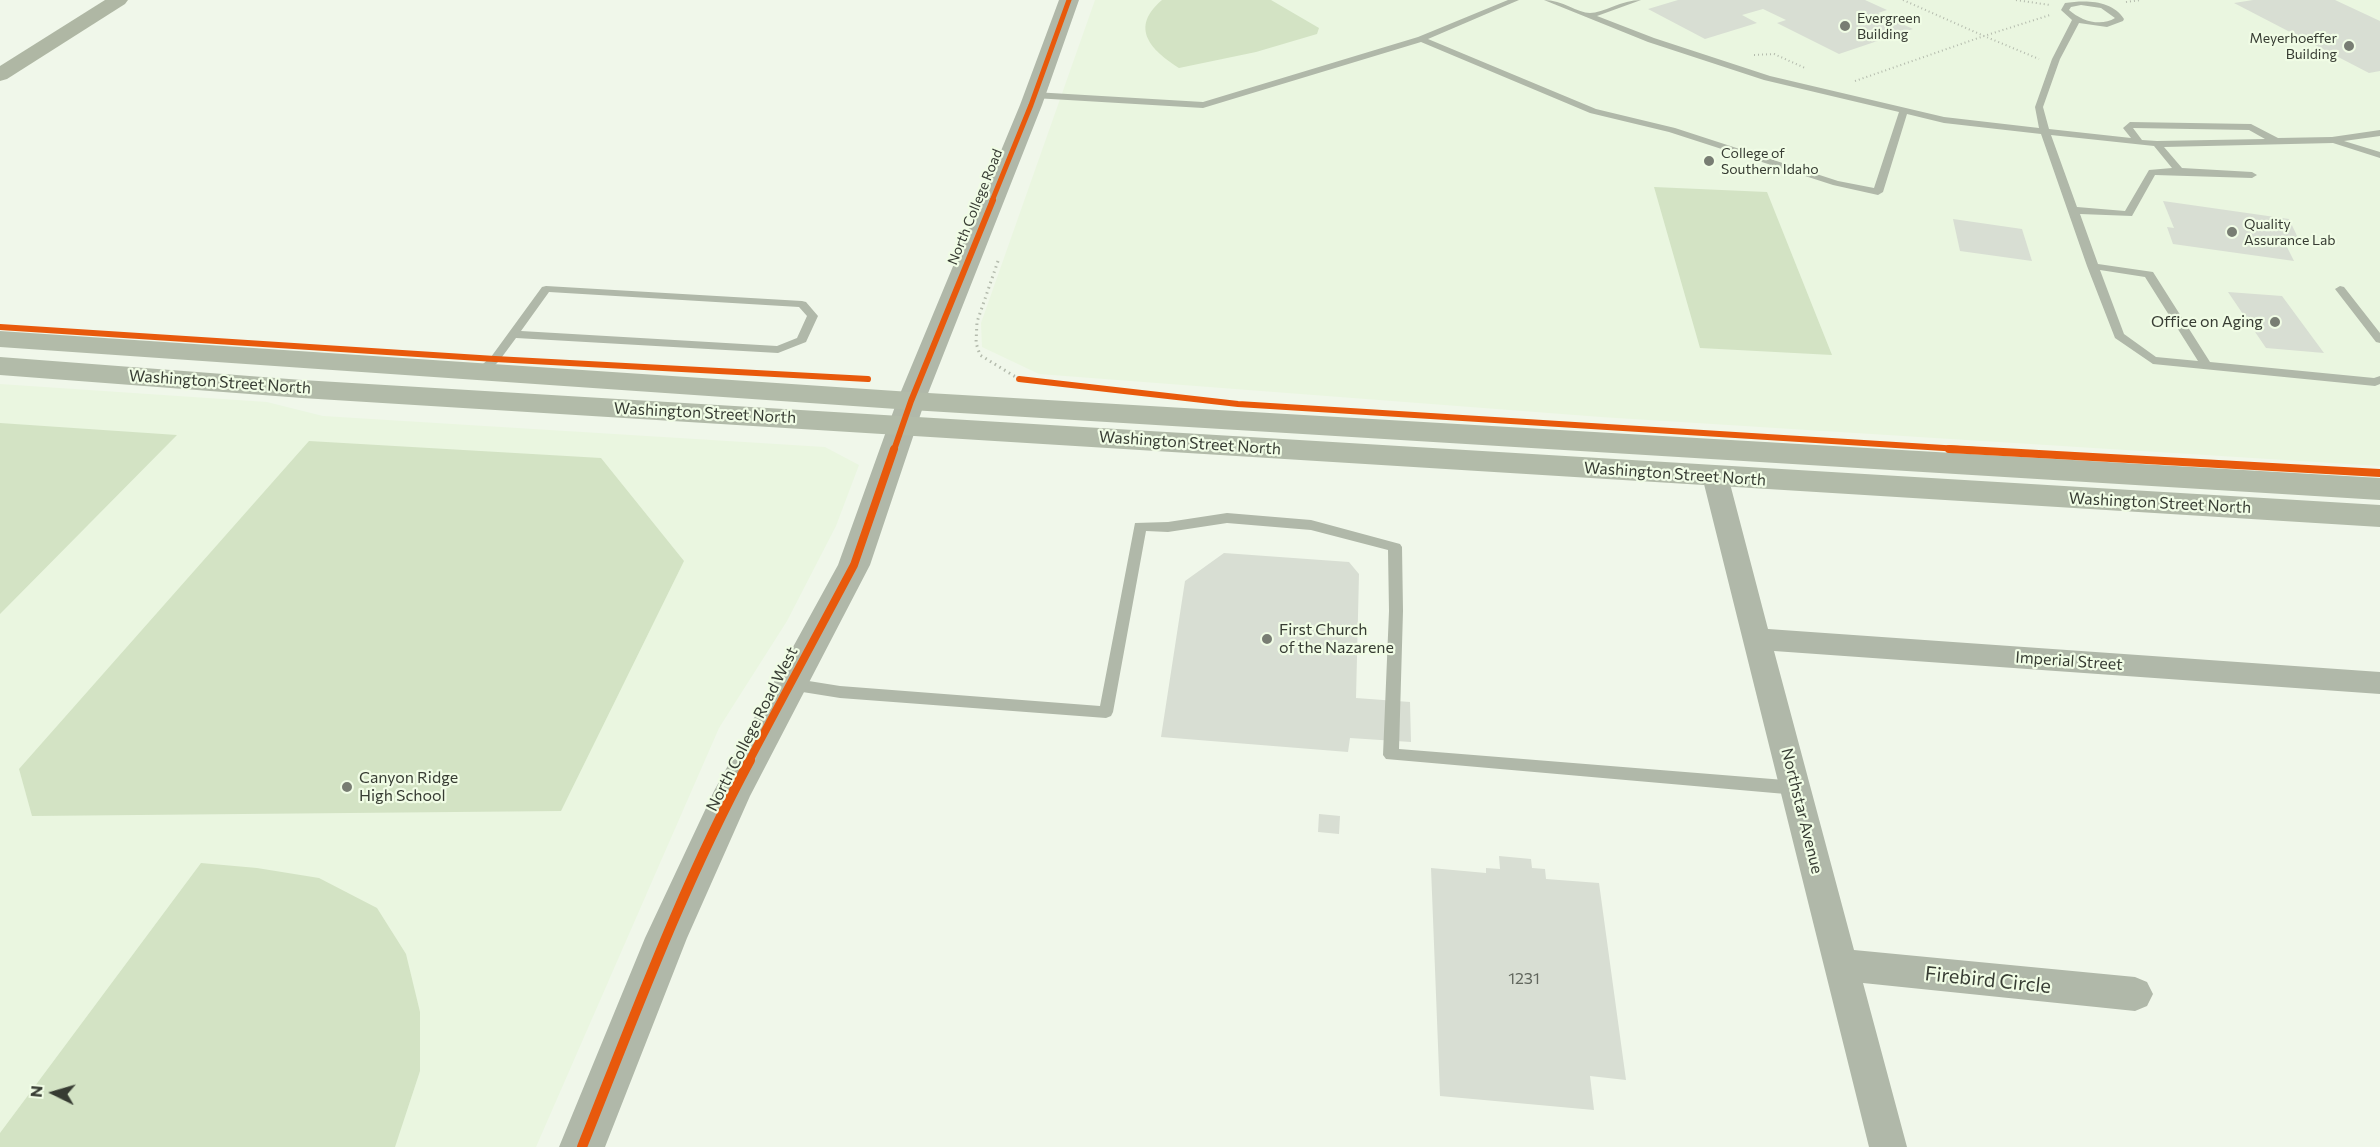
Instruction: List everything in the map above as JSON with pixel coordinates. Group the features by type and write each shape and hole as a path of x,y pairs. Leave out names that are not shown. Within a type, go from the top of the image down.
{"main road":[{"path":"0,75 118,0"},
{"name":"Washington Street North","path":"0,339 480,373 907,413 1715,476 2380,516"},
{"name":"Washington Street North","path":"0,366 302,389 907,413 2380,489"}],"street":[{"name":"North College Road","path":"907,413 1034,95 1069,0"},
{"name":"North College Road West","path":"582,1147 666,938 733,791 854,565 907,413"},
{"name":"Northstar Avenue","path":"1715,476 1888,1147"},
{"name":"Imperial Street","path":"1757,639 2380,683"},
{"name":"Firebird Circle","path":"1841,965 2135,994"}],"lane":[{"path":"1034,95 1203,105 1421,39 1515,0"},
{"path":"1548,0 1651,40 1767,78 1944,120 2157,144 2332,140 2380,134"},
{"path":"1590,16 1638,0"},
{"path":"2081,3 2100,5 2115,12 2120,19 2107,24 2074,18 2065,10 2066,7 2081,3"},
{"path":"2074,18 2039,107 2045,132 2072,210 2119,336 2153,360 2375,382 2380,380"},
{"path":"1421,39 1593,111 1672,130 1836,183 1878,192 1904,110"},
{"path":"2139,142 2128,128 2130,125 2251,127 2277,142"},
{"path":"2332,140 2380,155"},
{"path":"2157,144 2179,171"},
{"path":"2072,210 2128,214 2152,172 2179,171 2252,175"},
{"path":"2092,266 2149,273 2207,366"},
{"path":"480,373 495,359 513,334 546,289 802,304 813,316 802,340 778,351 513,334"},
{"path":"2340,289 2380,340"},
{"path":"790,684 840,692 1106,712 1140,526 1168,527 1227,518 1311,525 1395,547 1396,611 1391,755 1797,788"}],"path":[{"path":"1903,0 2054,66"},
{"path":"2016,0 2066,7"},
{"path":"1852,82 2053,14 2074,18"},
{"path":"999,257 977,322 976,343 980,355 1019,379"}],"shaded area":[{"name":"College of Southern Idaho","path":"1095,0 2380,0 2380,466 1601,417 1039,374 982,347 981,323"},
{"path":"1162,0 1271,0 1319,28 1317,34 1256,52 1179,68 1153,46 1145,29 1152,10"},
{"path":"1654,187 1767,192 1832,355 1700,348"},
{"name":"Canyon Ridge High School","path":"0,384 267,402 323,416 825,447 859,465 836,526 787,621 719,728 536,1147 0,1147"},
{"path":"0,423 177,435 0,614"},
{"path":"309,441 601,458 684,561 561,811 32,816 19,769"},
{"path":"201,863 257,868 319,878 377,908 406,954 420,1012 420,1071 395,1147 0,1147 0,1133"}],"building":[{"name":"Evergreen Building","path":"1678,0 1865,0 1887,10 1878,13 1913,29 1839,54 1777,23 1786,20 1763,9 1742,15 1757,23 1705,39 1648,9"},
{"name":"Meyerhoeffer Building","path":"2253,0 2335,0 2380,21 2380,71 2369,73 2234,3"},
{"name":"Quality Assurance Lab","path":"2163,201 2289,219 2298,238 2281,235 2294,261 2173,244 2167,227 2174,228"},
{"path":"1953,219 2022,229 2032,261 1960,251"},
{"name":"Office on Aging","path":"2228,292 2282,296 2324,353 2266,348"},
{"name":"First Church of the Nazarene","path":"1224,553 1349,562 1359,574 1356,698 1410,702 1411,742 1350,738 1348,752 1161,737 1185,581"},
{"path":"1319,814 1340,816 1339,834 1318,832"},
{"path":"1499,856 1531,859 1532,868 1545,869 1546,879 1599,883 1626,1080 1590,1076 1594,1110 1440,1096 1431,868 1486,873 1486,868 1500,869"}],"cycle path":[{"path":"582,1147 666,938 733,791 854,565 911,401 1031,105 1069,0"},
{"path":"0,327 495,359 868,379"},
{"path":"1019,379 1238,404 1914,447 2380,473"}],"place":[{"name":"Evergreen Building","path":"1845,26"},
{"name":"Meyerhoeffer Building","path":"2349,46"},
{"name":"College of Southern Idaho","path":"1709,161"},
{"name":"Quality Assurance Lab","path":"2232,232"},
{"name":"Office on Aging","path":"2275,322"},
{"name":"First Church of the Nazarene","path":"1267,639"},
{"name":"Canyon Ridge High School","path":"347,787"}]}
